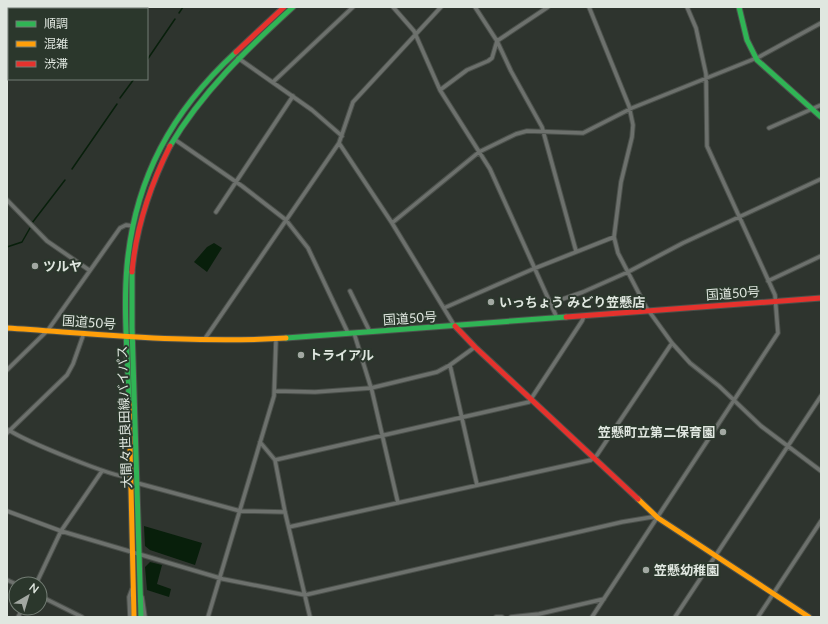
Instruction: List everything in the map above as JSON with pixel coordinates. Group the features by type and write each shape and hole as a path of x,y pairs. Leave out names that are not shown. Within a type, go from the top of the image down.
{"main road":[{"name":"大間々世良田線バイパス","path":"141,617 137,483 126,271 133,226 140,196 150,167 173,124 186,105 217,71 284,7"},
{"name":"大間々世良田線バイパス","path":"134,617 130,477 129,336 132,281 138,228 157,169 173,138 201,98 238,58 293,7"},
{"path":"740,7 747,40 755,58 821,117"},
{"name":"国道50号","path":"7,328 204,340 276,340 821,298"},
{"path":"455,326 474,347 658,518 809,617"}],"street":[{"path":"273,82 353,7"},
{"path":"393,7 416,34 440,90 490,169 557,318"},
{"path":"204,340 339,143 353,102 441,7"},
{"path":"475,7 497,41 511,71 544,132 576,251"},
{"path":"440,90 467,70 491,59 497,41 548,7"},
{"path":"589,7 630,109 633,125 632,137 622,176 614,237 618,253 649,311 672,343 690,362 735,401 756,422 821,471"},
{"path":"592,617 777,336 775,295 707,146 706,77 696,28 687,7"},
{"path":"392,223 479,152 519,133 582,133 630,109 755,58 821,23"},
{"path":"238,58 293,96 342,136"},
{"path":"216,212 293,96"},
{"path":"768,128 821,105"},
{"path":"173,138 236,181 286,220 308,248 348,334"},
{"path":"339,143 392,223 455,326"},
{"path":"551,303 583,292 628,272 683,243 821,179"},
{"path":"7,200 47,241 89,270"},
{"path":"7,370 48,330 120,228 126,224 133,226"},
{"path":"444,308 535,268 614,237"},
{"path":"768,281 821,256"},
{"path":"350,291 370,332"},
{"path":"275,460 383,436 463,416 527,403 531,400 584,316"},
{"path":"84,332 73,364 66,375 8,431 102,471 124,477 130,477"},
{"path":"354,333 371,388 398,503"},
{"path":"208,617 275,391 276,340"},
{"path":"289,527 477,486 594,458 672,343"},
{"path":"275,391 315,392 371,388 428,375 450,365 474,347"},
{"path":"450,365 463,416 477,486"},
{"path":"675,617 821,396"},
{"path":"260,442 275,460 285,512 310,617"},
{"path":"40,576 61,531 102,471"},
{"path":"137,483 240,511 285,512"},
{"path":"7,511 61,531 220,578 305,595 622,522 652,517 658,518"},
{"path":"758,617 821,521"},
{"path":"130,617 129,597 133,586"},
{"path":"140,592 145,617"},
{"path":"511,617 539,614 604,599"},
{"path":"48,600 82,617"},
{"path":"496,617 502,617"}],"shaded area":[{"path":"214,243 222,248 207,272 194,262 207,247"},
{"path":"144,526 202,543 195,565 150,550 145,546"},
{"path":"150,562 162,565 157,584 171,589 169,597 147,590 145,567"}],"waterway":[{"path":"179,13 183,7"},
{"path":"148,59 175,19"},
{"path":"120,98 133,80"},
{"path":"72,169 117,104"},
{"path":"32,223 65,180"},
{"path":"7,247 22,242 30,228"}],"traffic: fast":[{"path":"170,146 196,107 226,72 293,7"},
{"path":"739,7 747,40 757,60 821,117"},
{"path":"129,403 126,283 131,234 138,204 148,175 160,148 175,122 213,75 236,52"},
{"path":"132,272 132,327 141,617"},
{"path":"286,338 566,317"}],"traffic: slow":[{"path":"7,328 181,339 251,340 286,338"},
{"path":"129,403 134,617"},
{"path":"638,499 658,518 809,617"}],"traffic: jam":[{"path":"236,52 284,7"},
{"path":"132,272 137,239 145,207 156,176 170,146"},
{"path":"566,317 821,298"},
{"path":"455,326 475,347 638,499"}],"place":[{"name":"ツルヤ","path":"35,266"},
{"name":"いっちょう みどり笠懸店","path":"491,302"},
{"name":"トライアル","path":"301,355"},
{"name":"笠懸町立第二保育園","path":"723,432"},
{"name":"笠懸幼稚園","path":"646,570"}]}
